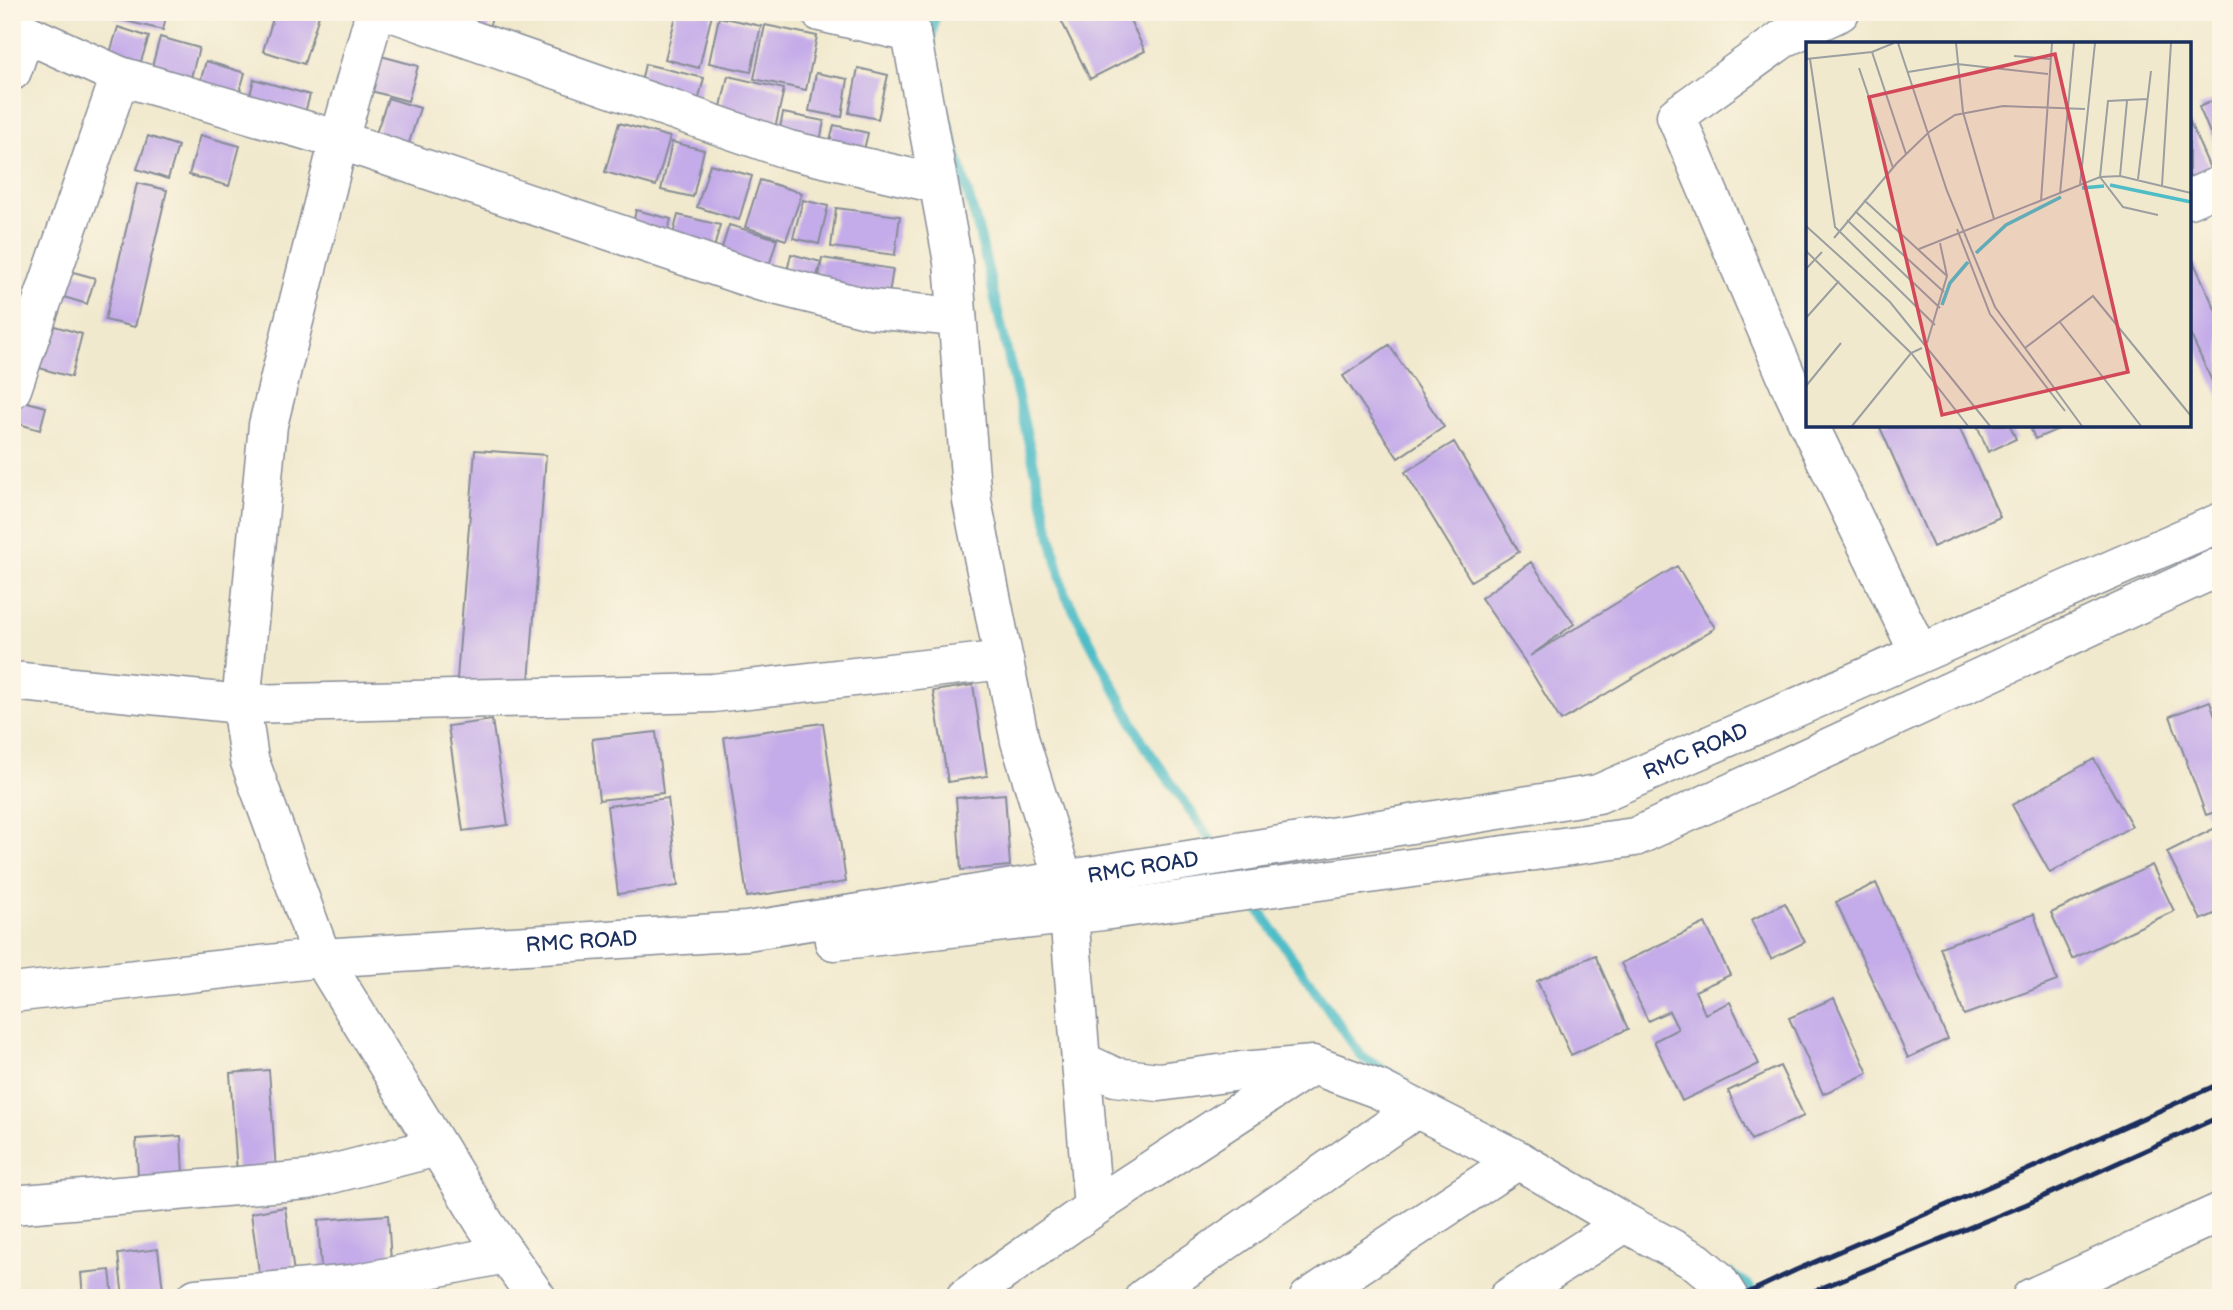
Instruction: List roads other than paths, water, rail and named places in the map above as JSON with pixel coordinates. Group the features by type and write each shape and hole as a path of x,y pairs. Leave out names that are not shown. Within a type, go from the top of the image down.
{"street":[{"path":"375,12 268,425 241,704 249,759 328,969 485,1224 537,1298"},
{"path":"391,12 789,150 938,184"},
{"path":"820,12 909,23 953,262 972,501 1020,741 1066,897 1093,1208"},
{"path":"1806,415 1799,383 1676,116 1784,38 1840,12"},
{"path":"12,71 18,31 120,76 340,140 759,281 871,309 957,317"},
{"path":"12,389 120,76"},
{"path":"2191,198 2221,185"},
{"path":"1809,427 1919,653"},
{"name":"RMC ROAD","path":"12,993 328,969 749,951 1066,897 1195,858 1598,794 2221,522"},
{"name":"RMC ROAD","path":"1066,897 1221,895 1635,837 2221,566"},
{"path":"12,681 241,704 713,693 1004,660"},
{"name":"RMC ROAD","path":"12,1013 328,969"},
{"path":"1081,1061 1115,1077 1159,1082 1313,1065 1378,1089 1518,1160 1697,1262 1717,1279 1729,1298"},
{"path":"965,1298 1093,1208 1313,1065"},
{"path":"1144,1298 1416,1110"},
{"path":"12,1205 308,1180 437,1147"},
{"path":"1309,1298 1518,1160"},
{"path":"2031,1298 2221,1212"},
{"path":"1508,1298 1625,1223"},
{"path":"196,1298 352,1284 506,1254"}],"waterway":[{"path":"930,51 935,12"},
{"path":"943,107 979,232 1064,592 1144,744 1217,849"},
{"path":"1252,900 1362,1057 1406,1083"},
{"path":"1730,1274 1748,1285 1756,1298"}],"railway":[{"path":"1737,1298 2221,1083"},
{"path":"1797,1298 2027,1204 2221,1116"}]}
